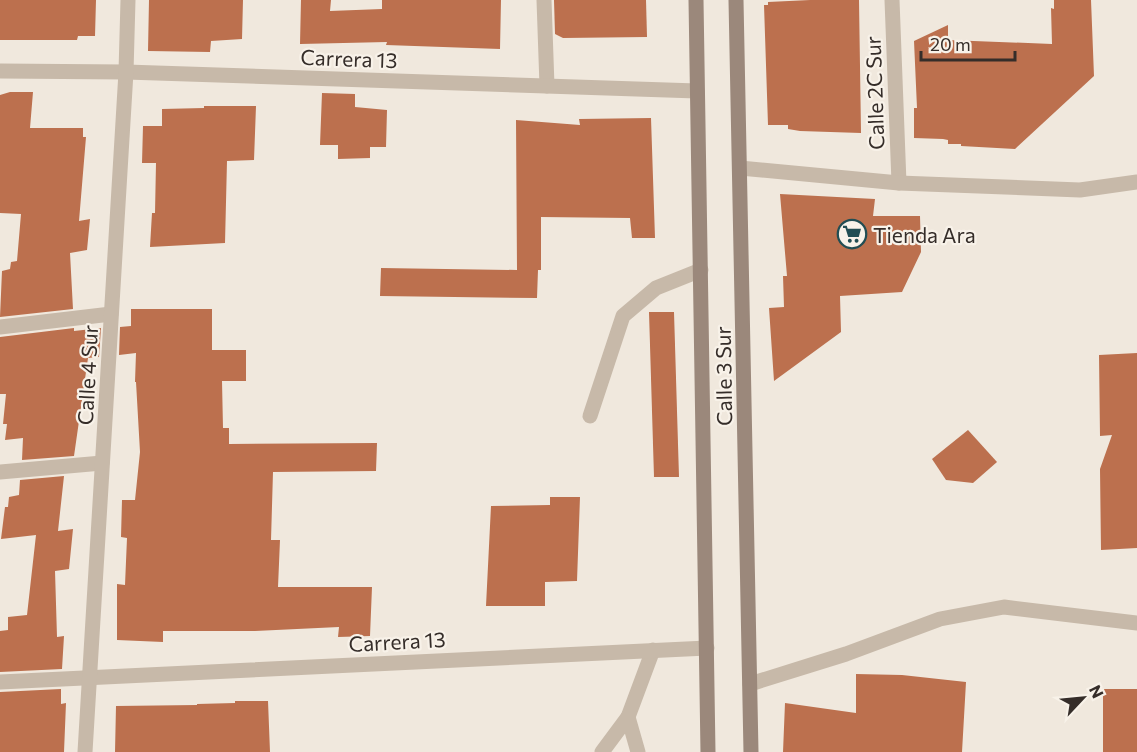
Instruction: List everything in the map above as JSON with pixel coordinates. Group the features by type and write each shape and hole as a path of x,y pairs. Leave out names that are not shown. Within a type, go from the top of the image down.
{"street":[{"name":"Calle 4 Sur","path":"85,752 126,72 128,0"},
{"path":"544,0 547,86"},
{"name":"Calle 3 Sur","path":"696,0 708,752"},
{"name":"Calle 3 Sur","path":"736,0 751,752"},
{"name":"Calle 2C Sur","path":"892,0 899,183"},
{"name":"Carrera 13","path":"0,70 698,90"},
{"path":"740,168 899,183 1080,190 1137,182"},
{"path":"590,416 623,316 656,288 701,270"},
{"path":"0,327 111,314"},
{"path":"0,472 102,463"},
{"path":"750,684 846,654 940,619 1004,607 1130,623"},
{"name":"Carrera 13","path":"0,682 707,648"},
{"path":"602,752 627,717 654,650"},
{"path":"627,717 638,752"}],"building":[{"path":"0,0 96,0 95,36 78,36 77,40 0,40"},
{"path":"149,0 243,0 242,39 211,41 210,52 148,51"},
{"path":"301,0 331,0 330,11 382,9 382,0 501,0 500,49 386,45 387,42 300,44"},
{"path":"554,0 646,0 647,37 563,38 555,34"},
{"path":"859,0 861,133 800,131 788,129 788,125 768,125 764,5 768,5 768,2"},
{"path":"1054,0 1091,0 1094,76 1015,149 961,146 961,144 948,144 948,140 943,139 914,138 914,108 917,108 914,41 948,25 948,40 1052,44 1051,8 1054,9"},
{"path":"10,92 33,92 30,128 83,128 83,137 86,137 79,221 90,219 87,250 70,253 73,309 0,317 2,271 10,269 11,262 17,261 21,214 0,213 0,95"},
{"path":"322,93 355,94 355,107 387,110 386,147 370,147 370,158 338,159 338,145 320,145"},
{"path":"204,106 256,106 254,160 227,161 225,243 150,247 152,213 155,213 156,163 142,163 143,126 162,126 162,109 204,108"},
{"path":"651,118 655,238 632,238 630,218 541,217 541,270 538,270 537,298 380,296 381,268 517,270 516,120 580,125 579,119"},
{"name":"Tienda Ara","path":"780,194 875,199 873,216 920,216 921,252 902,292 840,296 841,332 774,381 769,308 784,307 783,276 787,276"},
{"path":"131,309 212,309 212,350 246,350 246,381 222,381 223,428 229,428 229,444 377,443 376,471 273,472 271,540 280,540 278,587 372,587 370,636 338,637 339,627 255,631 163,631 163,642 117,640 117,584 125,585 127,538 121,537 122,500 135,500 140,452 135,382 136,353 119,355 120,327 131,326"},
{"path":"649,312 674,312 679,477 654,477"},
{"path":"74,328 74,331 101,328 99,357 88,358 74,456 22,460 23,438 5,440 7,424 3,424 6,394 0,394 0,337"},
{"path":"1137,353 1137,548 1101,550 1100,469 1112,435 1100,436 1099,355"},
{"path":"968,430 997,462 973,483 946,480 932,459"},
{"path":"64,476 58,531 73,529 69,569 55,571 57,637 64,636 62,669 0,672 0,631 8,630 8,617 27,615 36,535 1,539 5,507 8,507 9,497 19,495 20,480"},
{"path":"550,497 580,497 577,581 545,582 545,606 486,606 491,506 550,505"},
{"path":"856,674 902,675 966,682 962,752 783,752 785,703 856,713"},
{"path":"61,689 61,704 66,703 64,752 0,752 0,692"},
{"path":"1103,689 1137,689 1137,752 1103,752"},
{"path":"235,701 268,701 270,752 115,752 116,706 197,705 235,703"}],"place":[{"name":"Tienda Ara","path":"852,234"}]}
